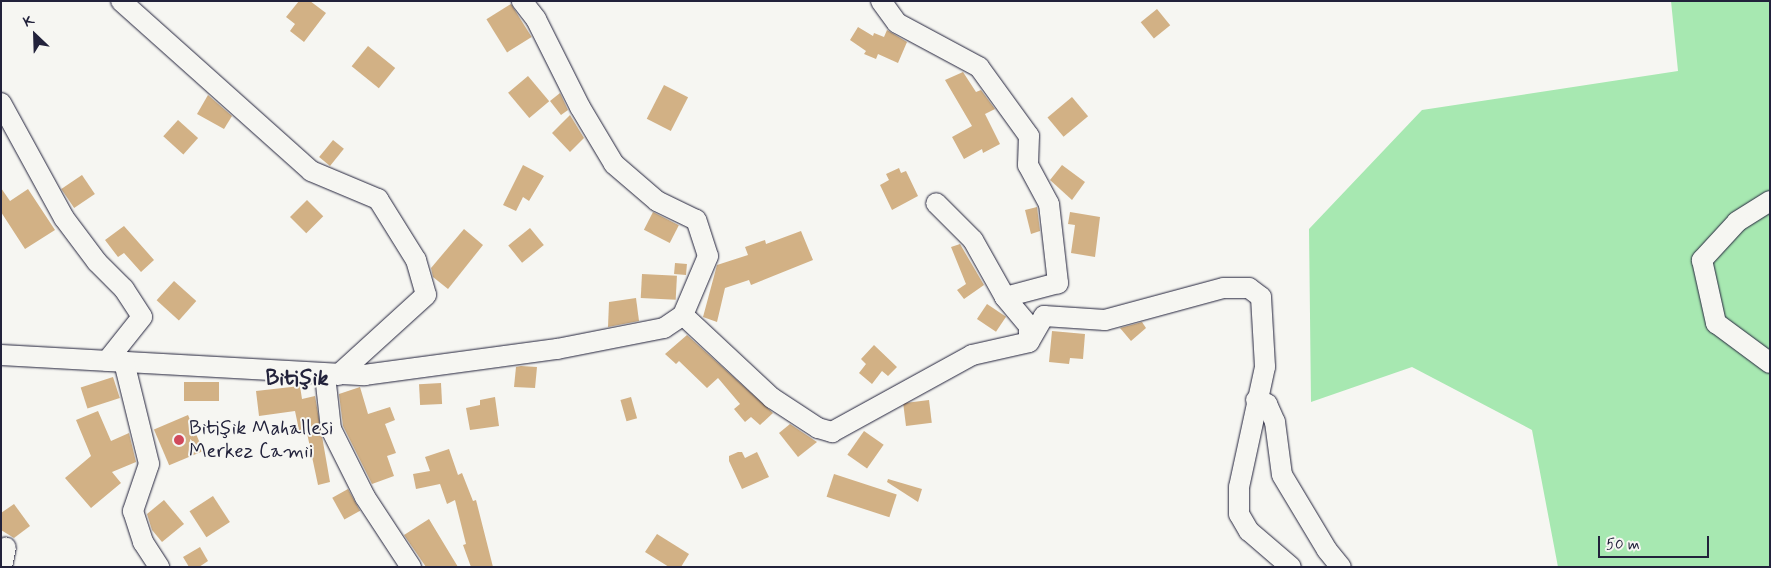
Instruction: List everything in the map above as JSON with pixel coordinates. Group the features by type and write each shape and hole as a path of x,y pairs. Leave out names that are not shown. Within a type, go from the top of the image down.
{"street":[{"path":"121,1 311,171 378,199 416,260 426,295 331,375 331,429 365,497 411,567"},
{"path":"1,355 331,375 364,375 556,349 664,328 683,315 708,256 696,220 657,201 614,164 580,107 536,18 522,1"},
{"path":"881,1 896,23 979,67 1029,136 1028,165 1049,204 1058,283 1006,297"},
{"path":"1,103 64,218 97,262 124,289 142,317 116,361 149,464 133,511 143,542 159,567"},
{"path":"1770,201 1737,222 1702,260 1716,323 1770,363"},
{"path":"936,203 973,240 1006,297 1029,326 1030,342"},
{"path":"683,315 772,398 818,428 832,432 972,355 1030,342 1044,316 1105,320 1224,288 1249,288 1261,297 1265,367 1256,400 1239,487 1239,514 1249,530 1292,567"},
{"path":"1256,400 1267,404 1275,422 1282,475 1327,550 1342,567"},
{"path":"2,567 6,546"}],"green space":[{"path":"1671,1 1770,1 1770,567 1558,567 1532,430 1412,367 1311,402 1309,229 1422,110 1678,71"}],"building":[{"path":"299,1 310,1 326,13 304,42 290,31 295,24 286,17"},
{"path":"511,4 532,37 507,52 486,19"},
{"path":"1157,9 1170,25 1154,39 1141,22"},
{"path":"858,27 873,36 874,33 884,37 887,30 907,42 898,63 878,54 876,59 864,54 866,51 850,40"},
{"path":"368,46 395,68 379,88 352,66"},
{"path":"963,72 976,92 981,90 995,109 985,114 1000,144 983,153 982,149 964,159 952,137 972,126 945,80"},
{"path":"528,76 549,101 529,118 508,93"},
{"path":"664,85 688,97 671,131 647,119"},
{"path":"560,93 568,110 561,115 550,101"},
{"path":"208,95 232,116 224,129 197,114"},
{"path":"1072,97 1088,116 1064,137 1047,118"},
{"path":"570,115 584,138 570,152 552,133"},
{"path":"178,120 198,138 183,154 163,136"},
{"path":"333,140 344,149 330,166 319,157"},
{"path":"523,165 544,176 529,201 523,197 516,211 503,205"},
{"path":"1062,165 1085,182 1072,200 1050,180"},
{"path":"899,168 901,173 906,171 918,196 892,210 880,185 889,180 886,174"},
{"path":"82,175 95,194 74,208 61,189"},
{"path":"1,188 10,201 28,189 55,230 25,249 1,212"},
{"path":"307,200 323,216 306,233 290,217"},
{"path":"1037,207 1040,231 1031,234 1025,210"},
{"path":"653,212 679,225 670,243 644,230"},
{"path":"1070,212 1100,217 1095,257 1071,253 1075,225 1068,224"},
{"path":"124,226 154,260 141,272 124,253 118,257 105,240"},
{"path":"530,228 544,245 522,263 508,246"},
{"path":"464,229 483,245 448,289 433,277 431,268"},
{"path":"801,231 813,260 751,285 749,280 725,288 717,322 703,317 717,265 748,255 745,247 765,240 766,244"},
{"path":"960,244 984,285 964,299 957,290 966,284 951,247"},
{"path":"675,263 687,264 686,275 674,274"},
{"path":"642,274 677,276 676,300 641,298"},
{"path":"174,281 196,301 179,320 157,300"},
{"path":"636,298 639,321 608,327 609,302"},
{"path":"987,304 1006,317 996,332 977,319"},
{"path":"1142,322 1146,328 1131,341 1120,328"},
{"path":"1052,331 1085,334 1083,359 1070,358 1069,364 1049,362"},
{"path":"687,335 773,413 760,425 751,417 745,422 734,409 740,404 718,378 707,388 679,361 676,364 665,354"},
{"path":"874,345 897,367 888,376 882,371 872,384 859,373 866,364 861,359"},
{"path":"516,367 537,367 535,388 514,387"},
{"path":"113,377 120,398 87,408 81,388"},
{"path":"184,382 219,382 219,401 184,401"},
{"path":"441,383 442,404 420,405 419,384"},
{"path":"300,386 302,399 315,396 330,482 318,485 307,433 300,435 295,411 259,416 256,391"},
{"path":"360,387 368,414 390,407 395,420 385,424 396,453 387,456 394,476 372,484 343,426 339,394"},
{"path":"495,397 499,426 470,430 466,408 480,405 480,400"},
{"path":"631,397 637,418 626,421 620,400"},
{"path":"929,400 932,423 906,426 903,403"},
{"path":"98,411 111,441 129,433 136,462 112,472 121,483 91,508 65,478 91,456 76,420"},
{"name":"Bitişik Mahallesi Merkez Camii","path":"188,415 203,451 169,465 154,429"},
{"path":"790,424 817,442 798,457 779,433"},
{"path":"864,431 884,445 867,469 847,455"},
{"path":"449,449 458,475 462,473 473,501 476,500 493,567 471,567 463,545 466,544 455,500 447,504 440,484 416,489 413,474 430,471 425,457"},
{"path":"742,452 745,458 757,452 769,477 742,489 729,461 729,456"},
{"path":"834,474 897,494 889,517 827,497"},
{"path":"888,479 922,489 918,502 887,482"},
{"path":"348,489 360,511 344,520 332,498"},
{"path":"213,496 230,522 206,537 190,511"},
{"path":"164,500 184,524 162,542 152,530 147,514"},
{"path":"14,504 30,526 14,538 1,530 1,513"},
{"path":"429,519 458,567 426,567 404,535"},
{"path":"657,534 689,554 681,567 669,567 645,552"},
{"path":"200,547 208,561 199,567 189,567 183,557"}],"place":[{"name":"Bitişik Mahallesi Merkez Camii","path":"179,440"}],"district":[{"name":"Bitişik","path":"297,380"}]}
